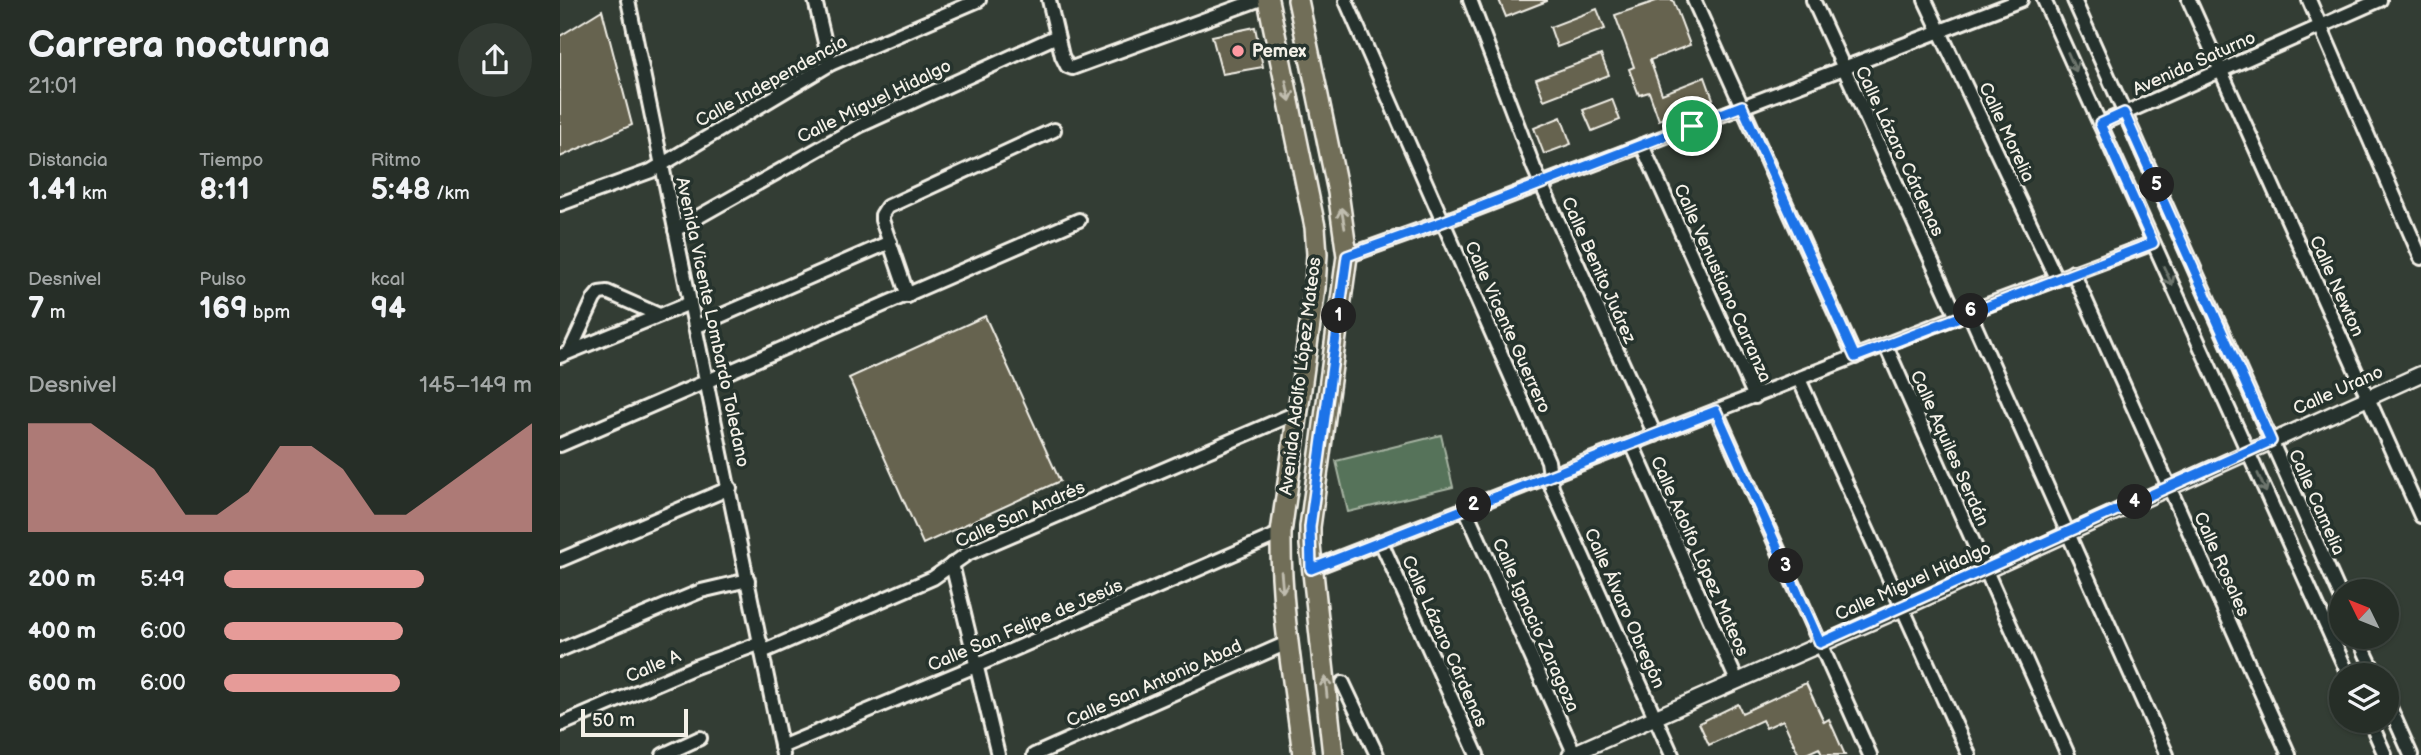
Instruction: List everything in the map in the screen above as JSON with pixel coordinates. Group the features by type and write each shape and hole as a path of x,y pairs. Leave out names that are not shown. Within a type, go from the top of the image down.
{"main road":[{"name":"Avenida Adolfo López Mateos","path":"1268,0 1315,227 1317,254 1315,288 1281,533 1280,559 1300,754"},
{"name":"Avenida Adolfo López Mateos","path":"1298,0 1340,204 1347,256 1310,527 1311,569 1333,755"}],"street":[{"name":"Avenida Vicente Lombardo Toledano","path":"628,0 782,751"},
{"path":"814,0 830,64"},
{"name":"Calle Independencia","path":"560,204 662,166 676,155 830,64 979,0"},
{"path":"1049,0 1062,56 1068,66 1078,67 1258,0"},
{"name":"Calle Benito Juárez","path":"1470,0 1540,183 1655,435"},
{"path":"1694,0 1855,357"},
{"name":"Calle Lázaro Cárdenas","path":"1813,0 1842,68 2067,533 2167,755"},
{"name":"Calle Morelia","path":"1925,0 2056,278"},
{"path":"1347,256 2021,0"},
{"path":"2044,0 2343,663"},
{"name":"Calle Camelia","path":"2074,0 2333,579"},
{"name":"Calle Newton","path":"2189,0 2421,516"},
{"path":"2309,0 2421,258"},
{"name":"Avenida Saturno","path":"2100,124 2380,0"},
{"name":"Calle Vicente Guerrero","path":"1346,2 1548,461 1550,475"},
{"name":"Calle Miguel Hidalgo","path":"676,230 861,125 1057,36"},
{"path":"908,296 881,215 887,207 1054,130"},
{"name":"Calle Venustiano Carranza","path":"1642,145 1755,397"},
{"path":"560,446 1079,220"},
{"path":"695,327 890,242"},
{"path":"1311,569 1963,314 2153,243"},
{"name":"Calle Rosales","path":"2073,272 2289,755"},
{"path":"565,354 599,293 607,292 659,315"},
{"path":"565,354 690,303"},
{"name":"Calle Aquiles Serdán","path":"1885,346 2068,755"},
{"name":"Calle Urano","path":"2271,441 2421,374"},
{"path":"1799,379 1969,755"},
{"path":"1716,411 1870,755"},
{"name":"Calle San Andrés","path":"761,647 933,578 967,554 1296,413"},
{"name":"Calle Miguel Hidalgo","path":"1573,754 2271,441"},
{"name":"Calle Adolfo López Mateos","path":"1632,444 1737,681"},
{"name":"Calle Álvaro Obregón","path":"1550,475 1552,488 1672,755"},
{"path":"560,560 730,488"},
{"name":"Calle Ignacio Zaragoza","path":"1465,508 1573,754"},
{"name":"Calle San Felipe de Jesús","path":"782,751 1281,533"},
{"name":"Calle Lázaro Cárdenas","path":"1381,542 1477,755"},
{"path":"952,564 998,755"},
{"path":"560,650 701,591 748,580"},
{"name":"Calle San Antonio Abad","path":"1034,755 1287,643"},
{"name":"Calle A","path":"560,725 695,667 761,647"},
{"path":"1343,683 1377,755"},
{"path":"2399,728 2411,755"},
{"path":"2375,733 2385,755"},
{"path":"663,755 700,738"}],"green space":[{"path":"1441,435 1453,487 1348,512 1336,461"}],"building":[{"path":"1499,0 1547,0 1547,1 1506,17"},
{"path":"1659,0 1673,0 1690,45 1650,60 1662,94 1705,77 1713,99 1659,120 1649,92 1639,95 1629,69 1634,67 1615,15"},
{"path":"1597,9 1605,29 1557,47 1550,27"},
{"path":"602,10 632,125 560,157 560,36"},
{"name":"Pemex","path":"1255,27 1263,67 1222,74 1212,36"},
{"path":"1601,55 1609,75 1544,100 1536,79"},
{"path":"1612,99 1620,120 1592,131 1583,110"},
{"path":"1561,117 1571,144 1544,154 1534,128"},
{"path":"985,316 1060,481 923,544 849,378"},
{"path":"1806,683 1824,722 1829,719 1845,755 1822,755 1819,748 1799,755 1783,720 1766,728 1762,720 1709,745 1699,723 1738,704 1742,713"}],"place":[{"name":"Pemex","path":"1238,51"}],"route":[{"path":"1742,106 1855,357 2153,243 2100,124 2124,113 2271,441 1820,643 1716,411 1311,569 1310,527 1347,256 1692,126 1742,106"}]}
